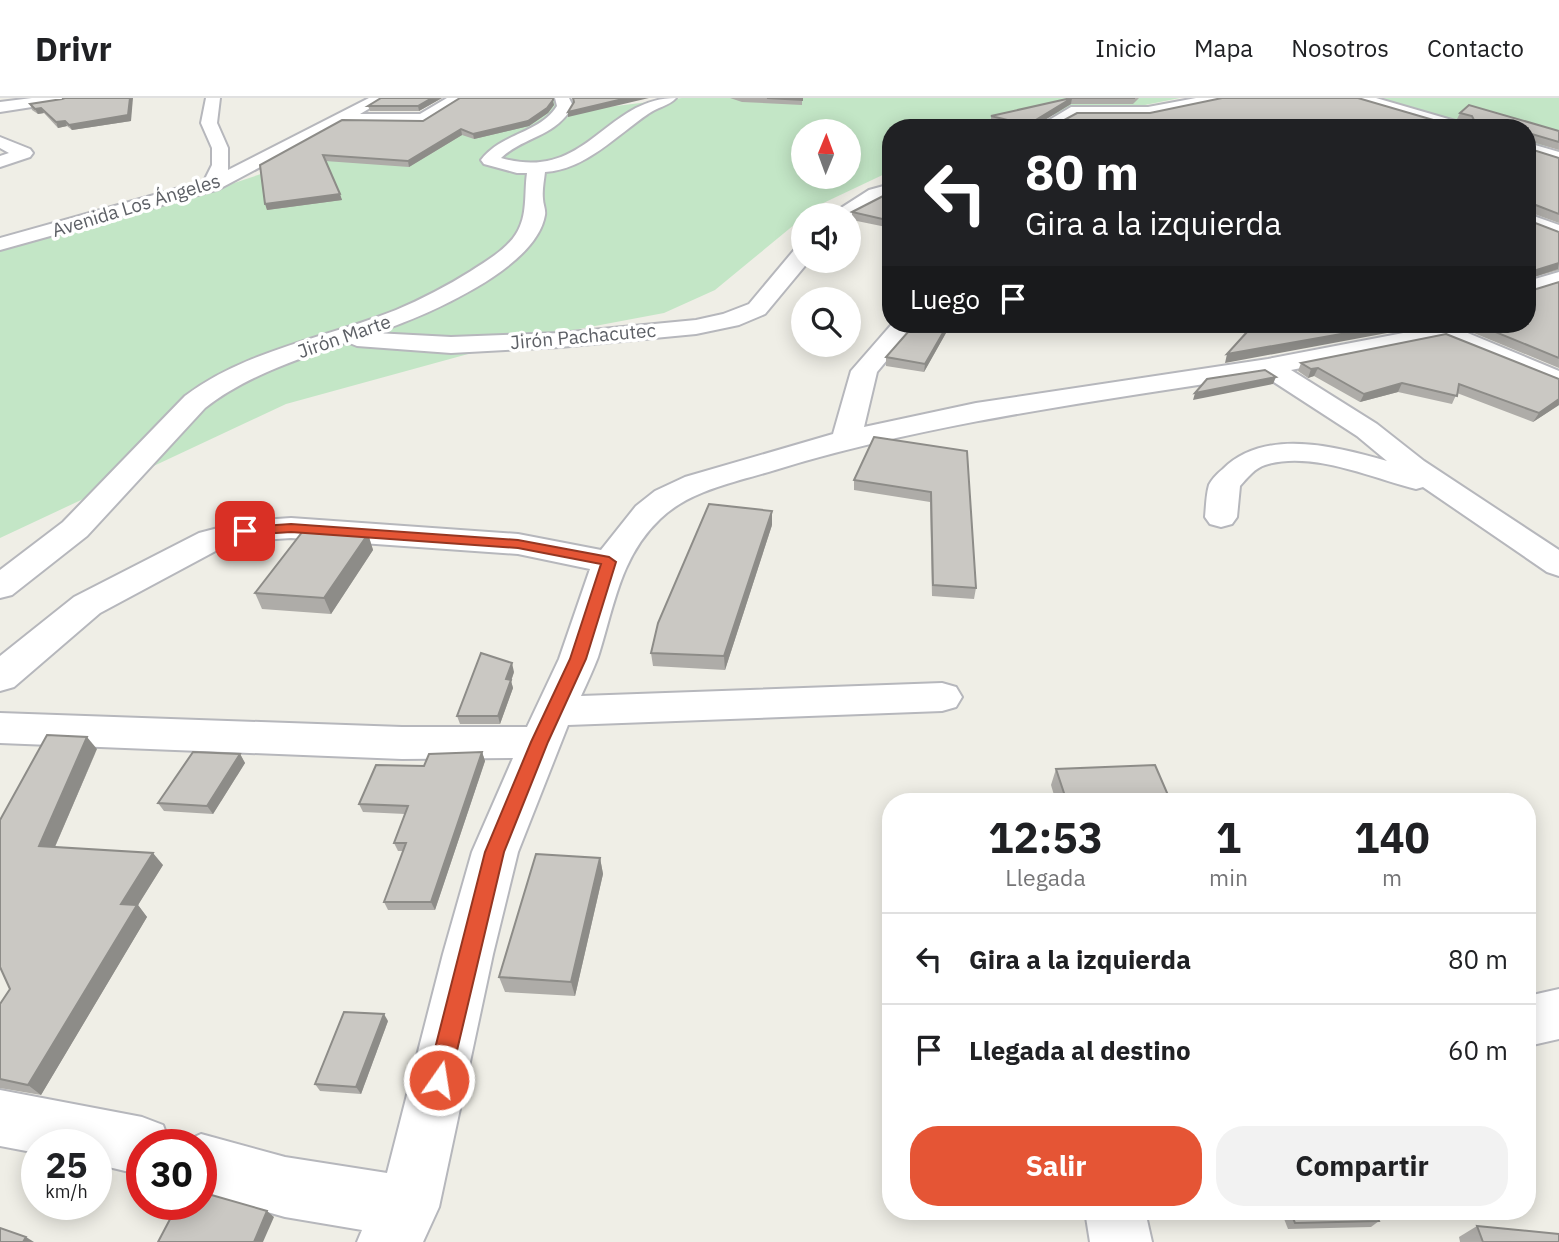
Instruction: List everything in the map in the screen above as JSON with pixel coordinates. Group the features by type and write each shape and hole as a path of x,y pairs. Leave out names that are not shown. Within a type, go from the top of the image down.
{"street":[{"path":"0,107 64,98"},
{"path":"212,185 221,165 220,148 209,123 213,98"},
{"name":"Avenida Los Ángeles","path":"0,244 212,185 380,98"},
{"path":"339,118 423,119 457,98"},
{"path":"562,98 565,106 561,116 538,133 501,150 490,160 517,168 556,166 573,159 637,114 669,98"},
{"path":"1059,119 1071,112 1148,112 1219,98"},
{"path":"1360,98 1434,119"},
{"path":"0,142 24,153 0,162"},
{"path":"1536,151 1559,158"},
{"name":"Jirón Marte","path":"0,587 75,528 195,401 213,388 334,338 402,316 446,296 498,263 524,239 535,215 533,197 537,168"},
{"path":"860,203 882,192"},
{"path":"1536,223 1559,232"},
{"name":"Jirón Pachacutec","path":"334,338 451,345 560,340 696,327 730,320 757,309 791,268"},
{"path":"1536,286 1559,279"},
{"path":"846,439 864,371 897,333"},
{"path":"217,1168 399,1224 495,852 578,659 609,562 647,513 666,498 696,484 846,439 976,411 1268,367 1414,333"},
{"path":"1447,333 1559,381"},
{"path":"1268,367 1367,430 1413,467 1559,565"},
{"path":"1221,517 1226,484 1239,469 1257,457 1286,454 1332,458 1373,466 1460,498"},
{"path":"0,677 87,605 211,540 245,531 291,528 518,544 609,562"},
{"path":"0,728 402,743 548,726 942,697"},
{"path":"1536,1019 1559,1014"},
{"path":"0,1118 126,1142"},
{"path":"1117,1220 1121,1242"}],"green space":[{"path":"551,98 591,109 682,98 1180,98 1145,105 1015,119 882,119 882,175 861,185 861,119 791,119 791,189 853,189 823,203 791,203 791,227 715,290 664,313 515,341 286,404 0,538 0,247 192,197 273,170"},
{"path":"1350,98 1559,98 1559,149 1536,144 1536,119 1432,119"}],"building":[{"path":"65,98 130,98 128,115 69,125 65,121 56,122 41,108 35,109 30,104"},
{"path":"381,98 432,98 418,106 368,106"},
{"path":"460,98 553,100 547,108 528,121 473,134 461,129 408,161 323,155 340,194 265,204 260,165 342,120 423,121"},
{"path":"573,98 627,98 568,112 574,102"},
{"path":"767,98 802,98 802,100"},
{"path":"1072,98 1038,119 1004,119 991,116"},
{"path":"1222,98 1358,98 1430,119 1066,119 1077,113 1150,113"},
{"path":"1469,105 1517,119 1474,119 1472,116 1460,113"},
{"path":"1536,124 1559,131 1559,142 1536,135"},
{"path":"1536,151 1559,158 1559,214 1536,205"},
{"path":"882,197 882,219 861,214 861,207"},
{"path":"1536,223 1559,232 1559,263 1536,270"},
{"path":"1559,282 1559,358 1498,333 1536,333 1536,289"},
{"path":"907,333 943,333 925,364 886,357"},
{"path":"1246,333 1347,333 1227,354"},
{"path":"1446,334 1559,379 1559,399 1539,413 1459,384 1457,396 1402,383 1364,394 1318,368 1311,369 1301,363"},
{"path":"1265,370 1276,377 1195,393 1207,379"},
{"path":"874,437 967,451 976,588 933,585 931,492 854,480"},
{"path":"709,504 772,511 724,656 651,653 658,623"},
{"path":"303,531 368,534 324,598 255,593"},
{"path":"481,653 512,663 506,679 511,680 498,716 457,716"},
{"path":"47,735 87,737 39,846 153,853 121,904 137,905 28,1085 0,1079 0,1004 10,989 0,967 0,820"},
{"path":"193,752 240,754 207,806 158,803"},
{"path":"482,752 431,902 384,902 406,843 394,843 408,806 359,804 376,765 424,766 429,754"},
{"path":"1155,765 1167,793 1064,793 1056,769"},
{"path":"536,854 600,858 571,982 499,977"},
{"path":"344,1012 384,1014 356,1087 315,1084"},
{"path":"217,1197 267,1211 254,1242 158,1242 170,1220 217,1220"},
{"path":"1294,1220 1379,1221 1295,1223"},
{"path":"1477,1226 1559,1234 1559,1242 1483,1242"},
{"path":"0,1228 26,1237 23,1242 0,1242"}],"route":[{"path":"245,531 291,528 518,544 609,562 578,659 540,742 495,852 439,1080"}]}
